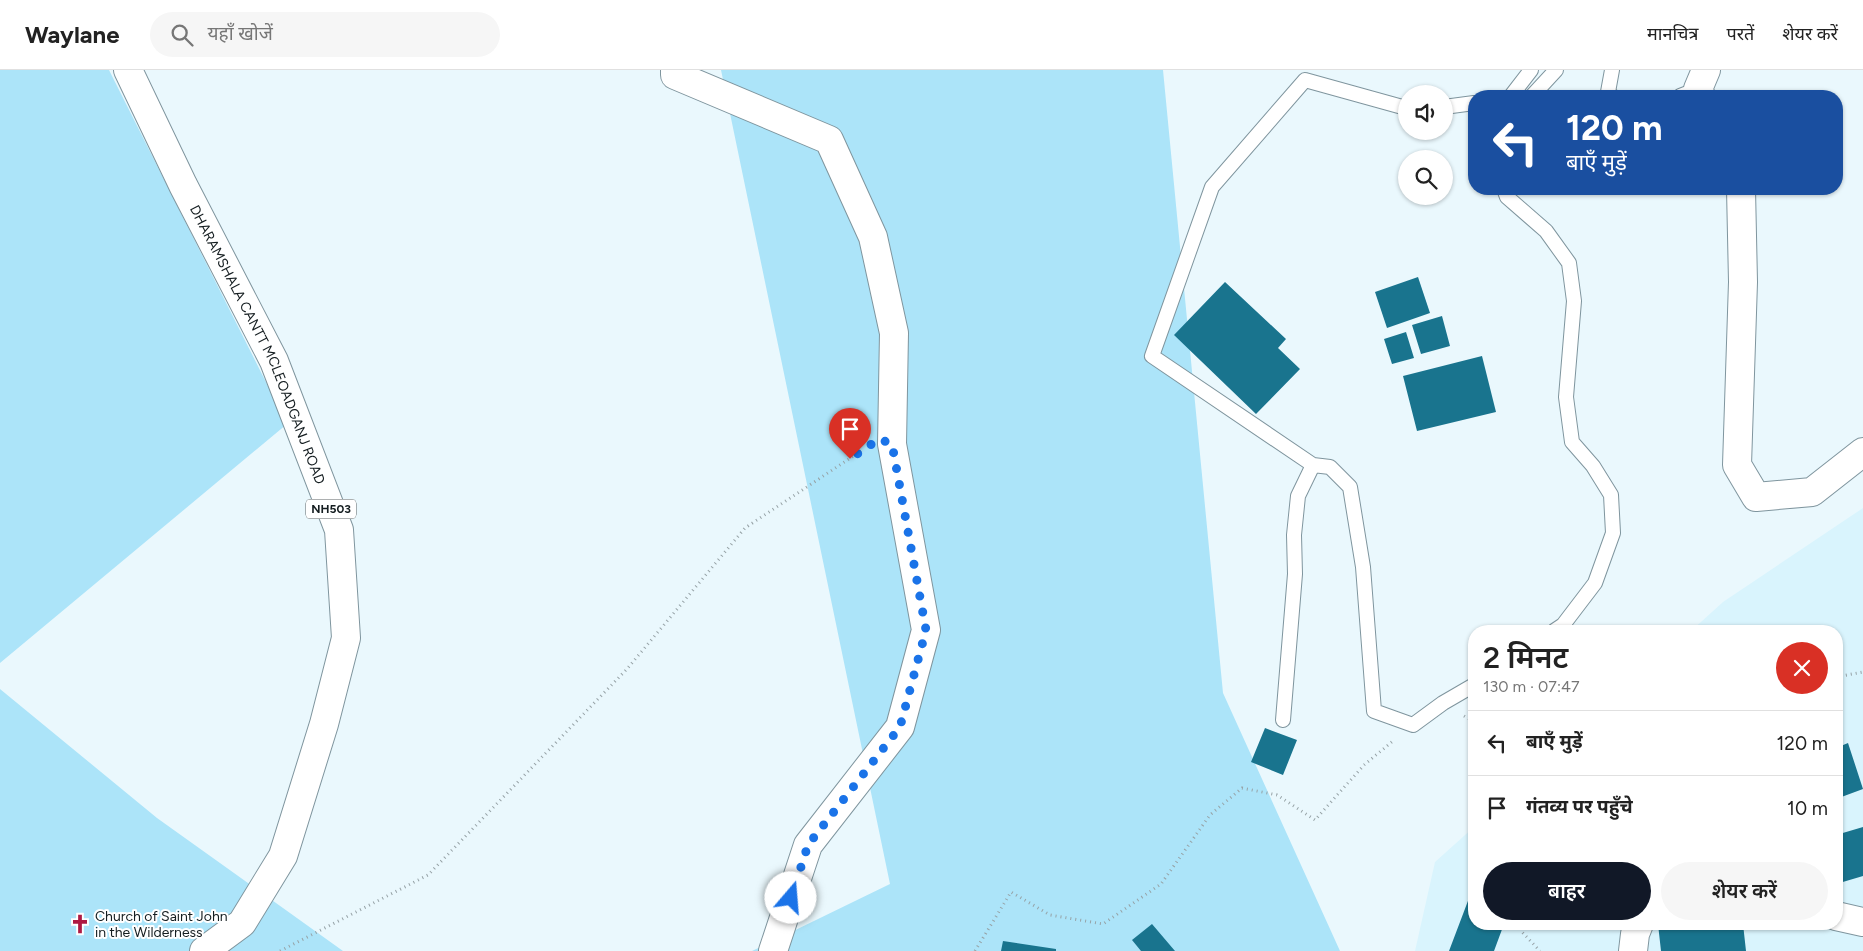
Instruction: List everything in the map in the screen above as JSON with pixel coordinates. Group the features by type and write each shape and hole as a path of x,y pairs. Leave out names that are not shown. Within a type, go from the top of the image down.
{"street":[{"name":"DHARAMSHALA CANTT MCLEOADGANJ ROAD","path":"128,70 183,184 274,362 339,530 346,638 324,724 283,856 242,923 204,951"},
{"path":"676,70 675,75 829,140 873,237 894,333 892,444 926,630 900,727 808,845 773,951"},
{"path":"1741,195 1743,282 1737,465 1756,497 1812,492 1863,452"},
{"path":"1843,918 1863,922"},
{"path":"1633,951 1637,930"}],"lane":[{"path":"1516,90 1531,70"},
{"path":"1538,90 1556,70"},
{"path":"1608,90 1612,70"},
{"path":"1398,106 1305,80 1212,187 1152,356 1313,465 1330,466 1350,488 1364,567 1374,711 1413,725 1443,703 1468,688"},
{"path":"1453,106 1468,104"},
{"path":"1506,195 1546,231 1569,264 1574,301 1566,397 1572,442 1593,466 1611,495 1613,533 1595,583 1563,625"},
{"path":"1283,720 1295,574 1294,535 1298,496 1313,465"}],"path":[{"path":"280,951 428,875 627,669 745,528 879,439 892,444"},
{"path":"1843,676 1863,672"},
{"path":"975,951 1011,892 1050,915 1103,924 1161,884 1210,815 1242,788 1277,795 1316,820 1364,765 1413,725"},
{"path":"1521,930 1540,951"}],"shaded area":[{"path":"0,70 109,70 287,424 0,663"},
{"path":"721,70 1163,70 1223,693 1340,951 752,951 890,884"},
{"path":"1863,508 1863,951 1415,951 1435,862 1468,832 1468,930 1843,930 1843,625 1698,625 1723,602"},
{"path":"0,689 157,818 343,951 0,951"}],"building":[{"path":"1418,277 1430,313 1387,328 1375,292"},
{"path":"1225,282 1286,339 1278,348 1300,369 1256,414 1174,335"},
{"path":"1442,316 1450,346 1421,354 1412,325"},
{"path":"1406,332 1414,358 1392,364 1384,339"},
{"path":"1482,356 1496,412 1417,431 1403,376"},
{"path":"1265,728 1297,740 1283,775 1251,762"},
{"path":"1848,743 1863,789 1843,796 1843,745"},
{"path":"1863,827 1863,876 1843,882 1843,833"},
{"path":"1468,901 1468,930 1502,930 1494,951 1449,951"},
{"path":"1152,924 1175,951 1141,951 1132,940"},
{"path":"1659,930 1744,930 1746,951 1661,951"},
{"path":"1003,941 1056,949 1056,951 1001,951"}],"place":[{"name":"Church of Saint John in the Wilderness","path":"80,924"}],"route":[{"path":"791,898 808,845 900,727 926,630 892,444 879,439 850,459"}]}
